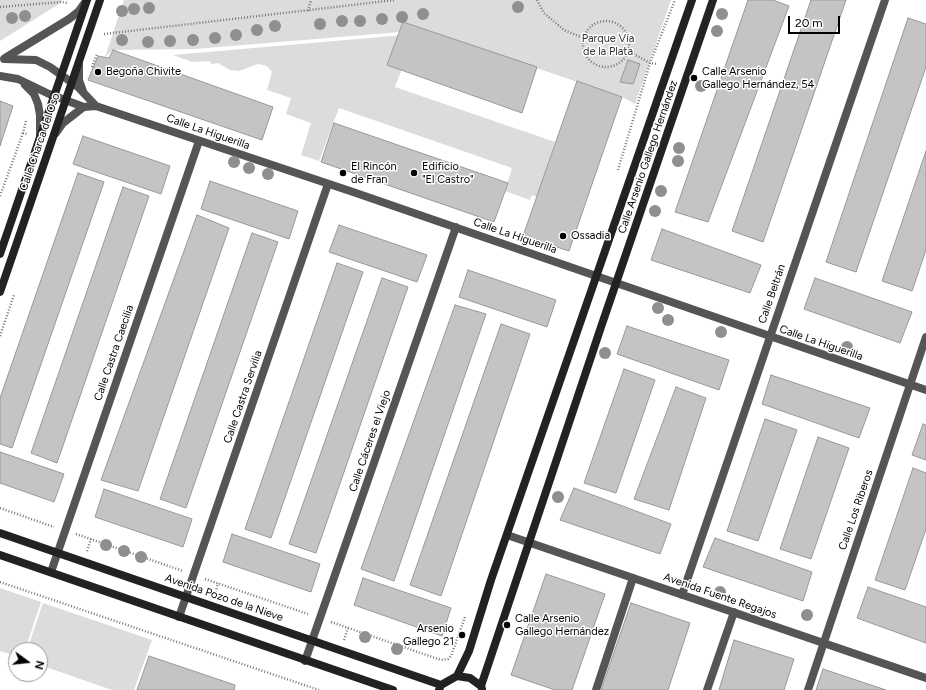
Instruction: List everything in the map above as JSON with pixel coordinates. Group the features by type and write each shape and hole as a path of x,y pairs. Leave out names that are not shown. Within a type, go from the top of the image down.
{"main road":[{"name":"Calle Charca del Oso","path":"0,254 87,0"},
{"name":"Calle Charca del Oso","path":"0,292 100,0"},
{"name":"Calle Arsenio Gallego Hernández","path":"457,676 469,651 507,535 692,0"},
{"name":"Calle Arsenio Gallego Hernández","path":"482,688 528,542 714,0"},
{"name":"Avenida Pozo de la Nieve","path":"0,533 312,640 440,687"},
{"path":"0,555 393,690"},
{"path":"440,687 457,676 470,678 482,688"}],"street":[{"path":"2,60 69,19 78,12 87,0"},
{"name":"Calle Beltrán","path":"682,595 769,336 885,0"},
{"path":"2,60 36,60 62,74 84,92 96,106"},
{"path":"80,60 79,80 84,92"},
{"path":"0,76 18,79 84,107"},
{"path":"18,79 28,86 34,94 38,104 40,115 40,139"},
{"name":"Calle La Higuerilla","path":"84,107 96,106 456,227 926,390"},
{"path":"54,135 63,123 84,107"},
{"name":"Calle Castra Caecilia","path":"51,572 200,141"},
{"name":"Calle Castra Servilia","path":"179,617 328,184"},
{"name":"Calle Cáceres el Viejo","path":"305,661 456,227"},
{"name":"Calle Los Riberos","path":"808,690 926,338"},
{"name":"Avenida Fuente Regajos","path":"507,535 926,678"},
{"path":"596,690 634,578"},
{"path":"707,690 734,612"}],"path":[{"path":"308,11 311,0"},
{"path":"104,34 395,0"},
{"path":"537,0 544,13 564,30 583,38"},
{"path":"618,170 650,63 675,0"},
{"path":"0,7 62,2 67,3"},
{"path":"604,20 616,23 624,29 629,41 628,51 624,59 616,66 607,68 596,66 589,61 583,50 583,38 588,29 596,22 604,20"},
{"path":"628,51 650,63 669,66"},
{"path":"0,196 27,119"},
{"path":"22,133 40,139"},
{"path":"0,582 319,690"}],"green space":[{"path":"0,0 62,0 62,2 0,41"},
{"name":"Parque Vía de la Plata","path":"124,0 671,0 635,104 622,97 424,30 195,49 113,50 105,57"},
{"path":"415,34 395,87 555,142 537,197 532,195 530,200 505,191 512,168 339,108 319,161 301,155 311,123 286,114 291,98 267,90 272,72 268,67 258,64 239,71 230,70 218,63 212,64 209,61 192,62 173,55"},
{"path":"0,588 41,602 28,642 8,642 8,654 0,651"},
{"path":"43,603 152,640 134,690 112,690 48,668 48,642 30,642"}],"building":[{"path":"748,0 773,0 789,6 708,222 675,212"},
{"path":"811,0 846,0 763,242 732,231"},
{"path":"908,18 926,24 926,67 856,272 826,262"},
{"path":"403,22 537,67 522,113 387,65"},
{"path":"113,50 273,107 262,140 88,80 98,56 109,58"},
{"path":"628,60 640,64 633,84 620,82"},
{"path":"577,81 622,97 569,251 523,236"},
{"path":"0,101 13,106 0,146"},
{"name":"Edificio \"El Castro\"","path":"334,123 508,183 494,222 321,162"},
{"path":"83,136 170,166 161,194 73,164"},
{"path":"926,151 926,250 912,291 882,281"},
{"path":"78,173 104,182 12,448 0,444 0,398"},
{"path":"210,181 298,211 289,239 201,209"},
{"path":"123,187 149,196 57,463 31,453"},
{"path":"197,215 229,228 138,491 101,480"},
{"path":"339,225 427,255 417,282 329,252"},
{"path":"662,229 761,265 750,293 651,260"},
{"path":"252,233 278,242 186,508 160,499"},
{"path":"337,263 363,272 271,538 245,529"},
{"path":"468,270 556,300 547,327 459,297"},
{"path":"382,278 408,287 316,553 289,544"},
{"path":"815,278 912,312 900,343 804,309"},
{"path":"455,305 486,314 394,581 361,569"},
{"path":"501,324 530,334 441,596 410,585"},
{"path":"627,326 729,360 719,390 617,354"},
{"path":"624,369 655,380 616,493 584,483"},
{"path":"771,375 870,408 859,438 762,404"},
{"path":"676,387 706,398 669,510 634,499"},
{"path":"765,419 797,430 758,541 727,531"},
{"path":"923,424 926,425 926,460 912,455"},
{"path":"818,437 849,448 811,559 780,549"},
{"path":"0,452 64,474 54,502 0,483"},
{"path":"913,468 926,473 926,529 905,590 875,580"},
{"path":"574,488 671,524 660,554 560,520"},
{"path":"104,489 192,519 183,547 95,517"},
{"path":"232,534 320,564 311,592 223,562"},
{"path":"715,538 812,572 803,601 703,567"},
{"path":"546,574 605,594 572,690 555,690 511,675"},
{"path":"363,578 451,608 442,636 354,605"},
{"path":"868,587 926,607 926,643 857,618"},
{"path":"631,603 690,623 668,690 601,690"},
{"path":"734,640 794,659 784,690 719,690"},
{"path":"149,656 235,685 234,690 137,690"},
{"path":"823,669 886,690 816,690"}],"place":[{"name":"Begoña Chivite","path":"98,72"},
{"name":"Calle Arsenio Gallego Hernández, 54","path":"694,78"},
{"name":"El Rincón de Fran","path":"343,173"},
{"name":"Edificio \"El Castro\"","path":"414,173"},
{"name":"Ossadia","path":"563,236"},
{"name":"Calle Arsenio Gallego Hernández","path":"507,625"},
{"name":"Arsenio Gallego 21","path":"462,635"}]}
